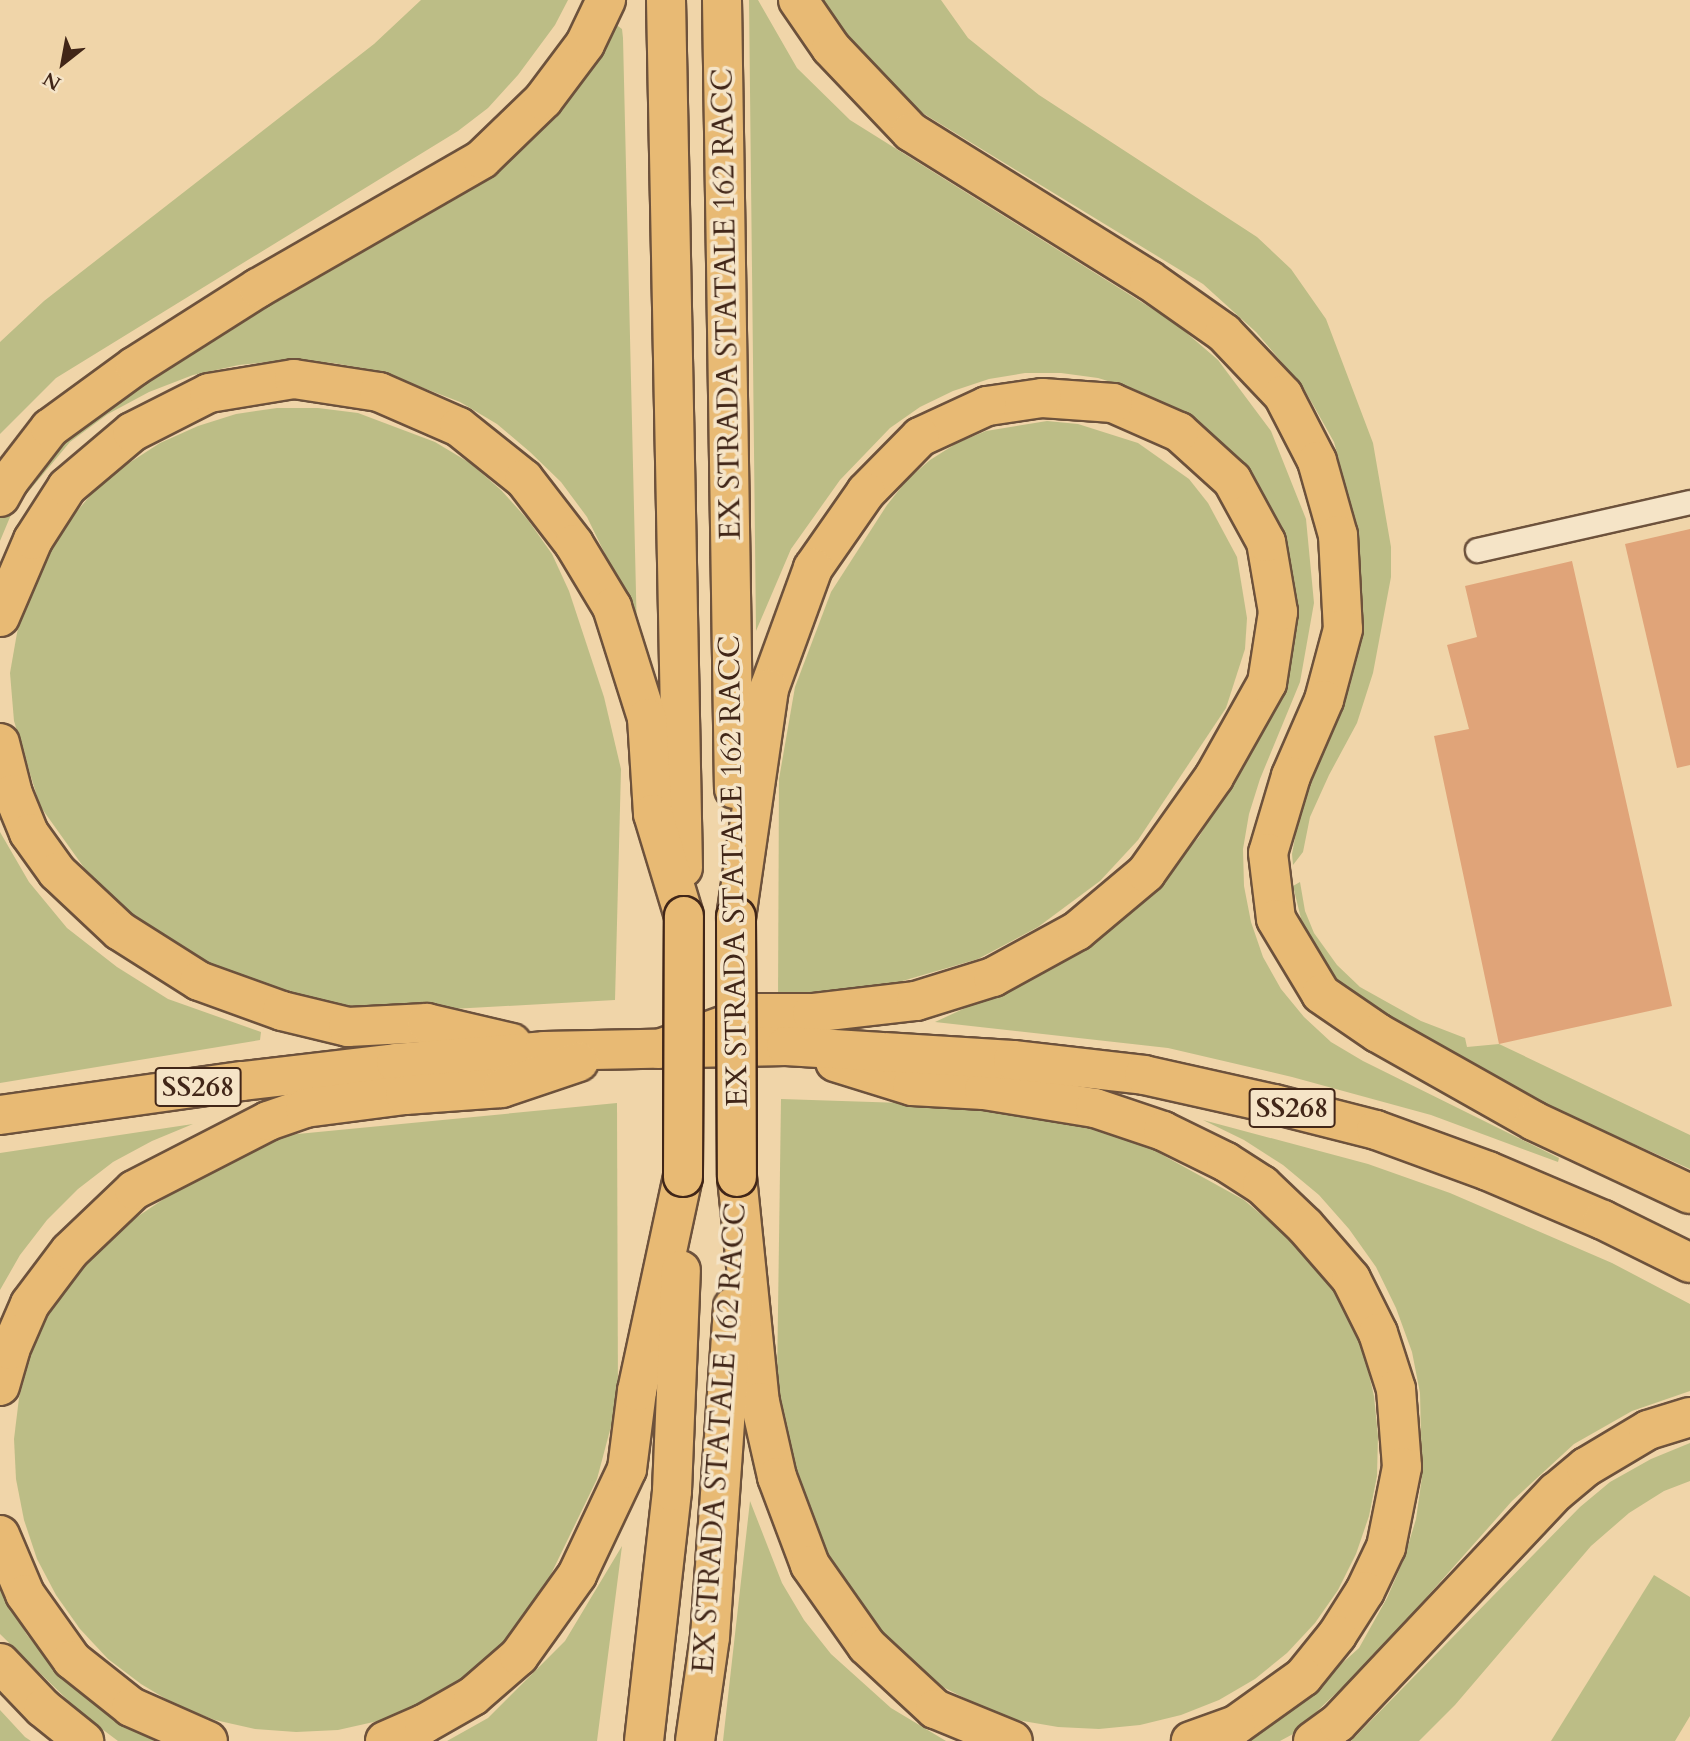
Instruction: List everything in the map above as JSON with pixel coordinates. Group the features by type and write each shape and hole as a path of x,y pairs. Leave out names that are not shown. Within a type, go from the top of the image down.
{"highway":[{"path":"0,497 9,481 50,428 135,366 258,288 482,159 543,100 584,44 606,0"},
{"name":"EX STRADA STATALE 162 RACC","path":"644,1741 671,1491 683,1177 684,916 666,0"},
{"name":"EX STRADA STATALE 162 RACC","path":"695,1741 710,1637 724,1461 737,1177 736,917 722,0"},
{"path":"798,0 831,48 912,132 1149,280 1213,325 1283,395 1317,461 1338,535 1343,629 1324,700 1291,776 1268,853 1276,919 1321,994 1378,1033 1534,1121 1690,1194"},
{"path":"0,617 33,540 67,487 132,432 209,393 294,379 379,392 459,427 524,480 574,544 612,607 647,718 653,814 684,916"},
{"path":"0,1386 30,1304 70,1251 134,1190 268,1121 305,1108 502,1088 758,1013 812,1013 916,1001 993,977 1077,931 1146,873 1214,777 1267,682 1278,612 1266,542 1231,480 1179,432 1113,403 1042,398 987,406 920,437 866,492 813,568 769,688 736,917"},
{"path":"0,743 13,794 29,832 57,872 120,931 199,981 282,1011 348,1027 428,1023 544,1051"},
{"path":"786,1046 912,1086 984,1090 1095,1108 1163,1131 1226,1162 1262,1185 1305,1226 1351,1279 1378,1333 1396,1389 1402,1467 1385,1547 1365,1591 1338,1635 1303,1677 1236,1725 1191,1741"},
{"name":"SS268","path":"0,1115 243,1080 544,1051 786,1046 986,1058 1144,1075 1376,1130 1488,1171 1603,1220 1690,1263"},
{"path":"385,1741 424,1724 473,1696 519,1656 577,1575 627,1469 637,1391 683,1177"},
{"path":"737,1177 760,1402 778,1477 810,1565 867,1646 935,1709 1013,1741"},
{"path":"1313,1741 1338,1723 1576,1475 1648,1430 1690,1418"},
{"path":"0,1535 25,1594 72,1660 131,1707 208,1741"},
{"path":"0,1662 43,1708 84,1741"}],"lane":[{"path":"1477,550 1690,502"}],"green space":[{"path":"421,0 568,0 555,25 518,75 488,108 458,131 56,378 0,434 0,342 44,301 374,44"},
{"path":"749,0 758,0 797,68 850,120 1175,323 1218,360 1271,431 1306,519 1314,603 1300,682 1260,779 1249,814 1243,849 1244,886 1251,922 1263,957 1281,989 1304,1017 1331,1042 1363,1061 1559,1158 1558,1162 1431,1115 1292,1077 1168,1048 935,1022 1060,964 1132,912 1199,837 1262,728 1287,611 1196,426 1167,405 1134,389 1098,378 1061,373 1025,373 989,379 953,391 920,407 890,428 840,480 791,549 756,631"},
{"path":"816,0 941,0 968,38 1039,95 1257,237 1291,269 1326,319 1373,443 1391,547 1391,577 1373,673 1357,723 1310,817 1303,852 1293,865 1292,854 1300,811 1350,686 1360,636 1362,587 1352,511 1334,442 1303,387 1256,332 1203,284 911,106 872,72"},
{"path":"615,24 622,29 623,38 637,636 625,595 587,517 561,482 530,452 497,424 460,402 379,371 333,363 286,360 239,365 193,375 149,392 108,414 70,442 13,510 0,541 0,516 16,489 95,409 479,175"},
{"path":"277,408 318,408 358,413 435,442 470,463 501,490 528,520 552,554 569,591 604,697 621,769 615,1000 398,1012 324,1002 235,976 180,950 129,912 85,869 40,806 14,721 10,673 28,593 45,557 68,522 94,491 126,465 160,443 198,426 236,414"},
{"path":"1047,421 1078,424 1138,443 1189,479 1208,503 1237,557 1247,618 1245,649 1226,708 1138,840 1100,881 1038,927 978,959 892,984 778,998 779,779 795,687 831,592 887,505 907,480 930,460 957,443 986,431"},
{"path":"0,832 29,882 67,928 117,967 168,999 261,1032 260,1040 0,1083"},
{"path":"1300,882 1305,911 1314,933 1337,965 1360,987 1421,1021 1465,1038 1467,1047 1499,1044 1690,1135 1690,1169 1448,1061 1347,1004 1306,939 1293,886"},
{"path":"781,1099 933,1104 1070,1121 1139,1142 1244,1200 1305,1252 1330,1284 1350,1320 1365,1357 1374,1396 1378,1436 1377,1476 1369,1516 1356,1554 1338,1590 1315,1623 1287,1653 1255,1679 1219,1700 1181,1715 1140,1725 1099,1729 1058,1727 1017,1720 978,1705 941,1686 907,1662 852,1601 826,1554 800,1485 777,1382"},
{"path":"617,1103 618,1400 597,1479 539,1599 515,1632 486,1662 453,1687 417,1707 378,1721 338,1730 296,1732 255,1729 215,1720 176,1705 141,1684 108,1659 80,1629 56,1595 37,1559 24,1520 16,1479 14,1439 19,1398 29,1359 45,1321 66,1285 92,1254 122,1227 204,1172 287,1135"},
{"path":"1203,1120 1368,1164 1450,1193 1612,1263 1690,1304 1690,1391 1632,1411 1574,1444 1512,1501 1370,1661 1293,1734 1280,1741 1234,1741 1288,1712 1359,1648 1387,1598 1404,1559 1416,1519 1422,1477 1420,1393 1412,1352 1396,1308 1376,1267 1349,1229 1319,1195 1283,1165 1244,1140"},
{"path":"193,1124 152,1141 113,1162 78,1189 47,1220 20,1255 0,1290 0,1153"},
{"path":"1690,1443 1690,1481 1664,1491 1629,1513 1591,1546 1455,1705 1419,1741 1351,1741 1580,1507 1610,1482 1651,1459"},
{"path":"750,1501 782,1583 804,1620 831,1654 891,1708 946,1741 723,1741"},
{"path":"622,1546 597,1741 447,1741 488,1718 565,1641"},
{"path":"1654,1575 1690,1597 1690,1716 1675,1741 1551,1741"},
{"path":"0,1589 27,1635 56,1670 90,1701 127,1727 155,1741 118,1741 82,1714 0,1634"},
{"path":"0,1710 25,1737 31,1741 0,1741"}],"building":[{"path":"1690,529 1690,765 1677,768 1625,544"},
{"path":"1572,561 1672,1006 1499,1044 1434,736 1469,729 1447,645 1477,637 1465,586"}]}
